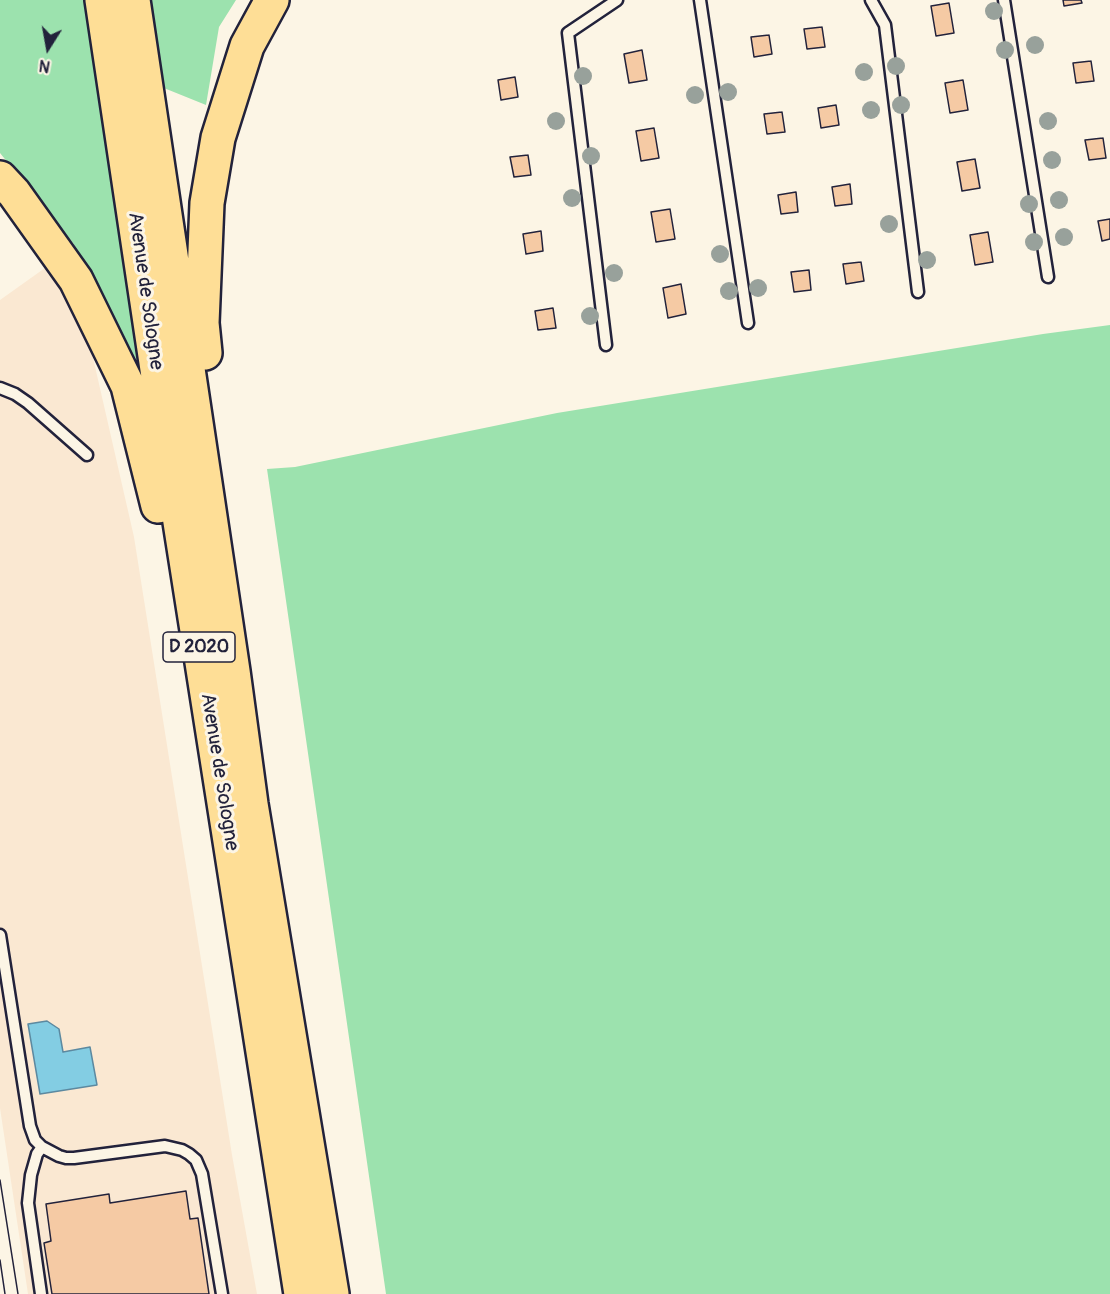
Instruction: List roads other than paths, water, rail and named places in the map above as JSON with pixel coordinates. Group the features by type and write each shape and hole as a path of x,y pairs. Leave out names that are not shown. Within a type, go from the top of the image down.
{"main road":[{"name":"Avenue de Sologne","path":"102,0 176,502 302,1294"},
{"name":"D 2020","path":"133,0 233,671 250,804 332,1294"},
{"path":"233,671 202,323 207,203 218,138 247,46 272,0"},
{"path":"0,178 14,193 76,280 128,386 162,520 278,1294"}],"lane":[{"path":"606,345 568,33 618,0"},
{"path":"700,0 748,323"},
{"path":"871,0 885,25 918,292"},
{"path":"1004,0 1048,277"},
{"path":"0,388 28,403 87,455"},
{"path":"0,935 32,1135 42,1147 59,1156 74,1158 165,1146 183,1150 189,1154 196,1160 202,1174 222,1294"},
{"path":"41,1294 28,1203 31,1175 37,1154 42,1147"}],"water":[{"path":"47,1021 59,1029 63,1052 90,1047 97,1085 40,1094 28,1024"}],"tram line":[{"path":"0,1180 18,1294"},
{"path":"0,1260 5,1294"}]}
